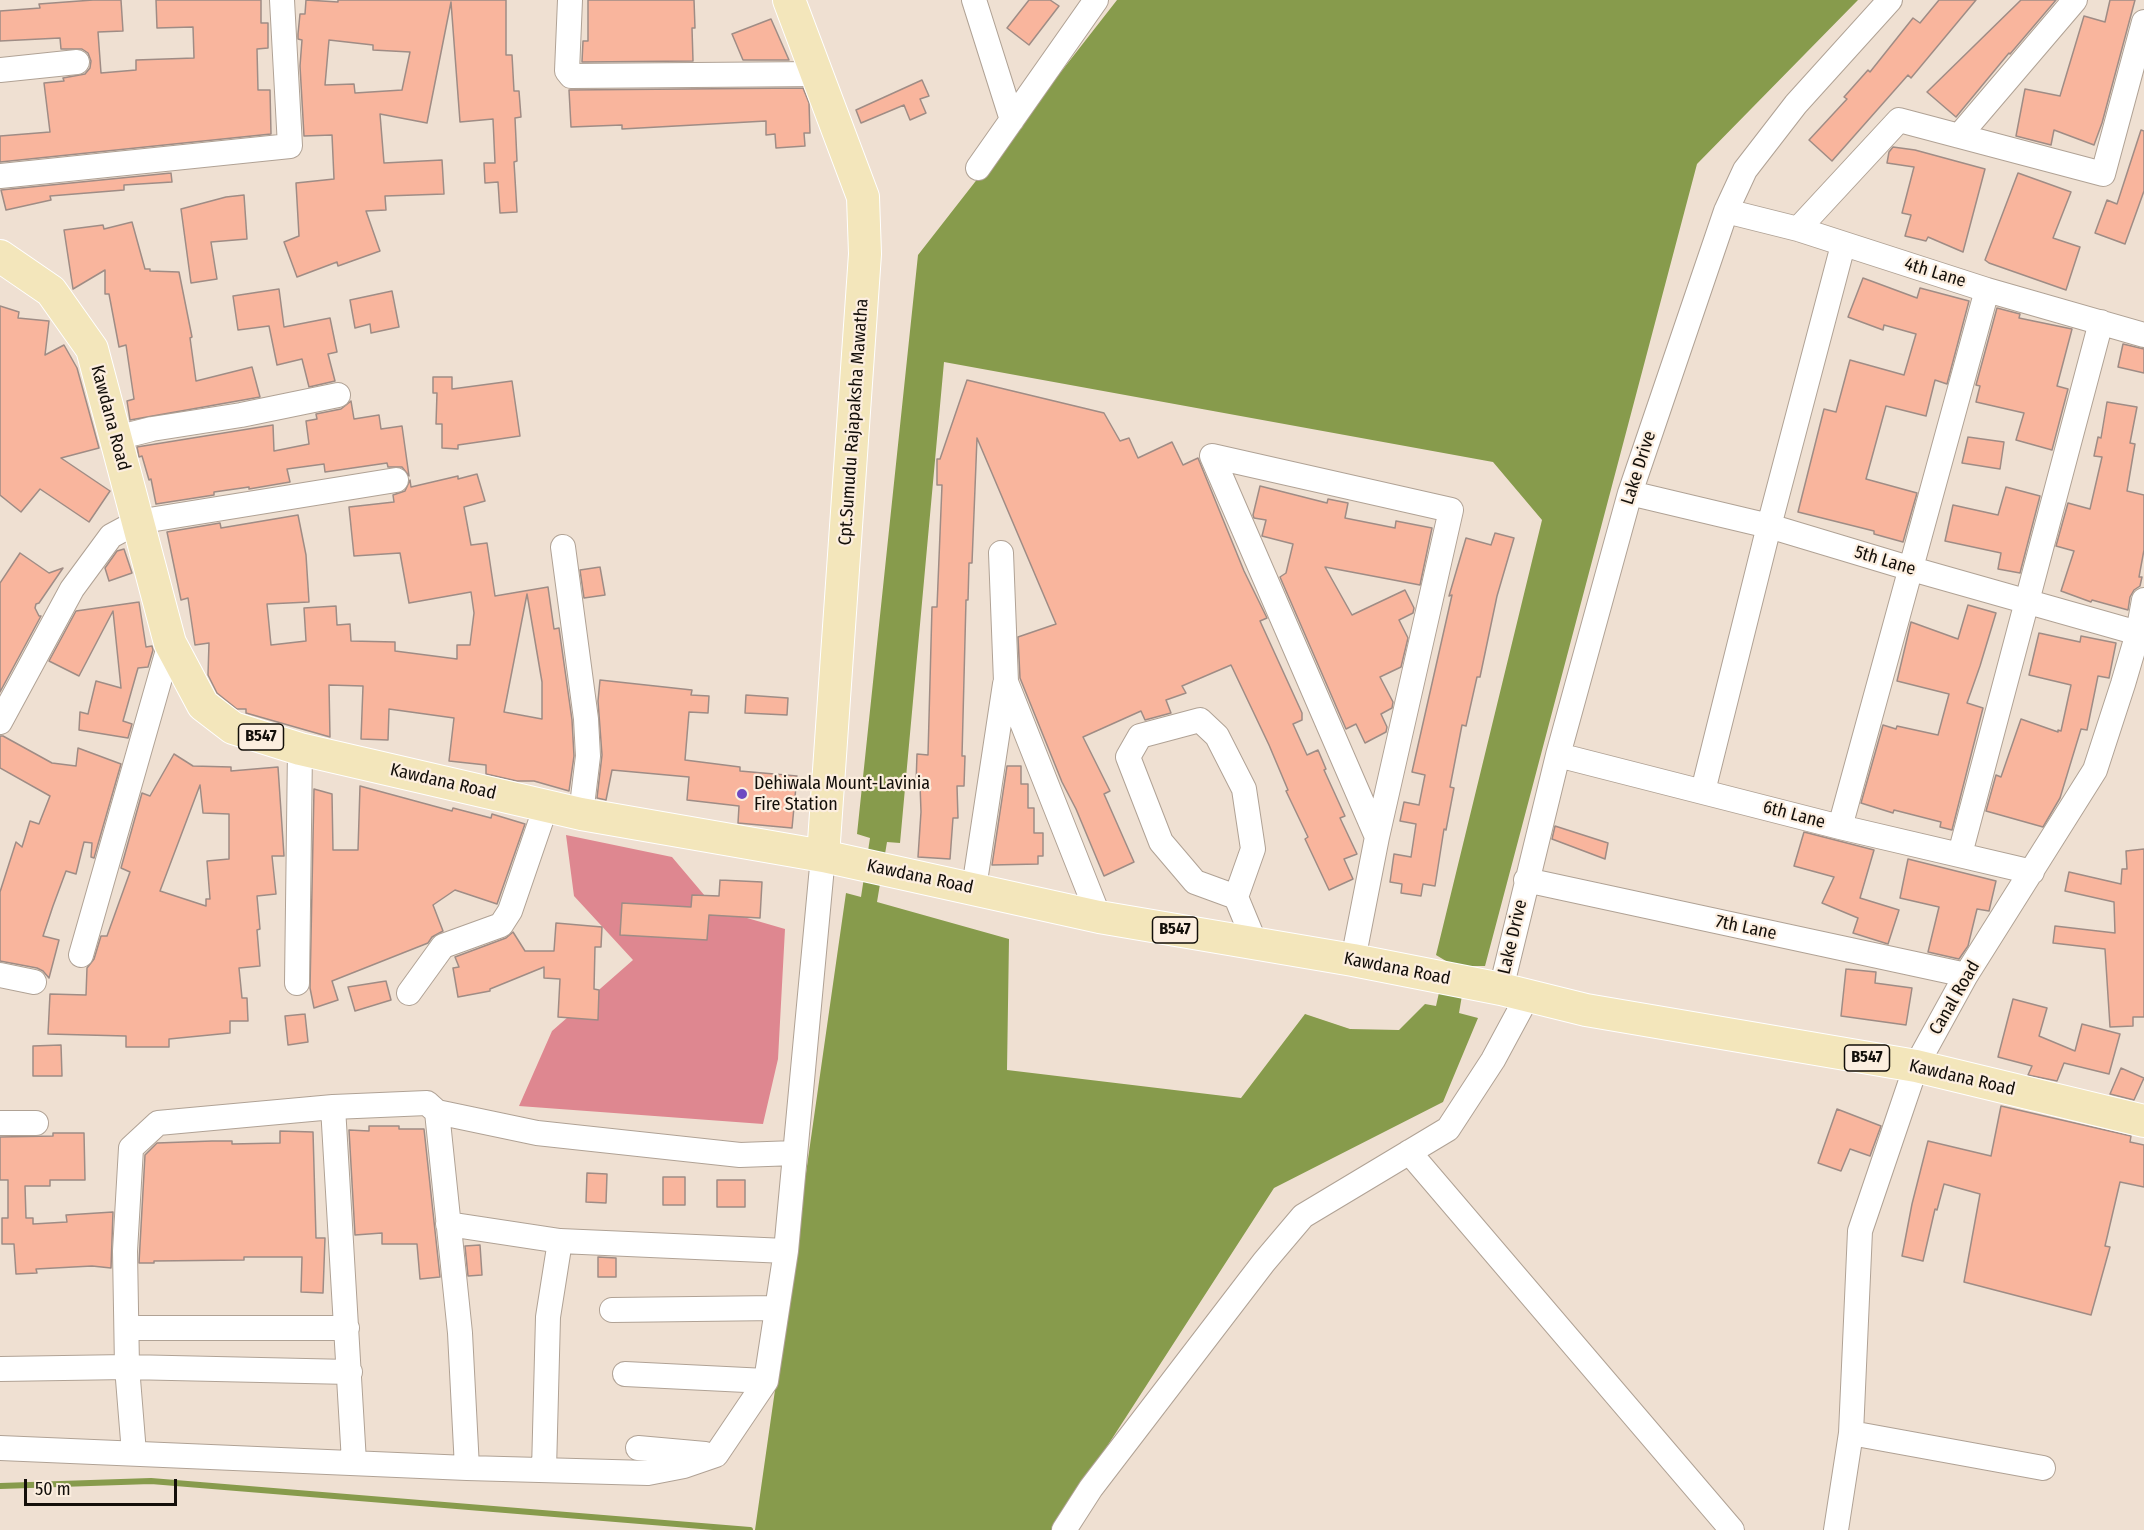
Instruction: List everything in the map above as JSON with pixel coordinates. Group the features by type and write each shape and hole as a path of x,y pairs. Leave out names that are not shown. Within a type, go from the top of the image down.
{"main road":[{"name":"Cpt.Sumudu Rajapaksha Mawatha","path":"789,0 863,197 866,254 833,859"},
{"name":"Kawdana Road","path":"0,256 51,291 92,349 170,643 202,705 233,728 300,749 546,806 833,859 1099,917 1353,960 1586,1010 1916,1066 2144,1121"}],"street":[{"path":"0,176 290,146 282,0"},
{"path":"570,0 567,71 571,76 817,74"},
{"path":"974,0 1012,120"},
{"path":"978,168 1096,0"},
{"name":"Lake Drive","path":"1064,1530 1091,1488 1264,1262 1303,1216 1448,1129 1493,1060 1501,990 1557,755 1630,493 1726,211 1745,170 1788,114 1890,0"},
{"path":"1959,136 2075,0"},
{"path":"1798,229 1899,120 2103,174 2144,22"},
{"path":"0,70 77,62"},
{"name":"4th Lane","path":"1726,211 1798,229 1987,290 2144,335"},
{"path":"1703,791 1769,526 1843,245"},
{"path":"1840,827 1987,290"},
{"path":"1960,854 2101,322"},
{"path":"116,438 152,429 241,415 338,395"},
{"path":"1353,960 1377,837 1451,510 1212,456 1377,837"},
{"path":"0,722 72,589 111,536 137,522 396,480"},
{"name":"5th Lane","path":"1630,493 1769,526 2138,633"},
{"path":"563,547 586,719 588,756 581,813"},
{"path":"974,888 1006,682 1001,553"},
{"name":"Canal Road","path":"1836,1530 1851,1433 1860,1231 1916,1066 1966,975 2095,770 2134,684 2138,633 2144,600"},
{"path":"81,955 170,643"},
{"path":"1006,682 1099,917"},
{"path":"1236,897 1195,882 1161,842 1128,757 1140,736 1200,720 1217,736 1244,789 1253,849 1236,897 1256,943"},
{"path":"297,983 300,749"},
{"name":"6th Lane","path":"1557,755 1840,827 2032,872"},
{"path":"409,993 443,946 501,925 510,911 546,806"},
{"path":"0,1448 467,1468 648,1473 684,1466 716,1455 766,1381 786,1251 795,1153 833,859"},
{"name":"7th Lane","path":"1526,880 1966,975"},
{"path":"0,975 34,982"},
{"path":"134,1453 127,1367 125,1251 131,1148 158,1123 333,1107 427,1103 437,1112 537,1133 740,1155 795,1153"},
{"path":"333,1107 354,1462"},
{"path":"437,1112 460,1333 467,1468"},
{"path":"0,1123 36,1123"},
{"path":"1409,1152 1732,1530"},
{"path":"448,1224 560,1241 786,1251"},
{"path":"544,1470 548,1317 560,1241"},
{"path":"612,1310 777,1308"},
{"path":"127,1328 347,1328"},
{"path":"0,1368 127,1367 350,1372"},
{"path":"625,1374 766,1381"},
{"path":"1851,1433 2043,1468"},
{"path":"638,1448 716,1455"}],"shaded area":[{"path":"1117,0 1858,0 1697,164 1485,966 1467,966 1459,1013 1478,1018 1443,1102 1274,1188 1053,1530 755,1530 846,893 861,897 870,838 857,834 918,255","holes":["944,362 1493,462 1542,520 1436,955 1446,961 1436,1006 1425,1004 1399,1030 1350,1029 1305,1014 1241,1098 1007,1070 1009,939 877,902 887,842 900,843"]},
{"path":"566,835 672,857 716,909 785,929 778,1059 763,1124 519,1106 552,1031 633,960 574,896"}],"building":[{"path":"121,0 123,31 98,32 101,73 136,70 136,60 194,58 193,27 157,28 156,0 261,0 261,23 268,23 268,48 257,49 258,90 270,90 271,134 0,162 0,136 50,132 44,83 64,81 63,78 85,74 90,68 91,61 88,53 82,49 61,49 60,38 0,41 0,11 40,8 39,4"},
{"path":"306,0 338,2 338,0 506,0 506,55 512,55 514,91 519,91 521,117 515,118 517,161 514,162 517,212 500,213 498,182 485,183 484,163 495,163 493,119 460,122 451,2 427,123 380,114 384,163 442,160 444,194 385,196 386,210 366,211 380,251 338,266 337,262 297,277 284,242 299,236 296,183 334,179 332,135 304,136 300,66 302,40 298,39 298,34 300,14 305,14","holes":["329,40 373,45 373,50 410,52 402,90 355,93 354,84 325,85"]},
{"path":"588,0 694,0 693,61 582,62 583,41 588,41"},
{"path":"1029,0 1050,0 1059,6 1029,45 1007,28"},
{"path":"1939,0 1976,0 1911,78 1908,75 1832,161 1809,140 1847,99 1844,97 1868,70 1870,72 1913,18 1920,23"},
{"path":"2021,0 2056,0 1956,117 1927,92"},
{"path":"2110,0 2135,0 2094,145 2054,130 2051,145 2016,136 2025,89 2060,96 2084,16 2105,22"},
{"path":"771,19 789,60 743,60 732,34"},
{"path":"922,80 929,96 920,99 926,113 910,120 904,105 861,123 856,110"},
{"path":"803,88 809,103 810,133 804,133 805,146 776,148 775,134 766,135 766,121 622,129 622,125 571,127 569,90"},
{"path":"2141,130 2144,131 2144,191 2125,244 2095,233 2107,200 2117,204"},
{"path":"1893,147 1915,150 1985,169 1963,252 1928,237 1926,241 1905,236 1911,215 1902,213 1914,167 1887,163 1889,152"},
{"path":"171,173 172,182 124,185 124,190 50,196 51,200 6,210 1,190"},
{"path":"2018,173 2071,192 2053,238 2080,247 2066,290 1985,260"},
{"path":"244,195 247,239 211,242 217,279 191,283 181,209 226,197"},
{"path":"132,222 145,269 179,272 192,337 190,338 196,381 252,367 260,397 130,420 127,401 134,399 126,345 119,347 109,294 105,294 105,270 73,289 64,230 103,225 104,229"},
{"path":"1863,278 1917,298 1920,288 1969,301 1947,384 1935,380 1926,416 1886,406 1866,479 1917,493 1903,542 1874,534 1874,531 1798,512 1824,409 1836,412 1850,360 1904,375 1916,334 1884,325 1883,330 1848,317"},
{"path":"279,289 284,327 330,318 337,352 328,354 335,381 309,387 302,359 277,365 269,326 238,330 233,296"},
{"path":"392,291 399,327 371,333 370,324 355,328 350,300"},
{"path":"0,306 19,312 18,318 49,321 45,355 64,345 77,368 99,448 61,458 110,491 89,522 40,489 21,512 0,495"},
{"path":"1997,308 2020,314 2019,318 2072,329 2057,386 2068,389 2052,450 2016,440 2024,413 1976,402 1980,386 1976,385"},
{"path":"2123,344 2144,349 2144,373 2118,367"},
{"path":"433,377 452,377 452,389 512,381 520,436 458,445 458,449 442,448 442,424 436,424 437,393 433,393"},
{"path":"967,380 1104,413 1120,441 1129,438 1138,458 1172,442 1183,465 1198,458 1244,571 1267,618 1260,621 1302,713 1302,720 1293,724 1307,755 1318,750 1326,769 1324,770 1345,816 1340,818 1357,854 1344,859 1353,879 1329,890 1305,839 1308,837 1286,791 1288,790 1269,745 1231,665 1182,686 1186,693 1166,700 1171,713 1145,720 1141,711 1083,737 1110,791 1104,794 1134,862 1104,876 1062,782 1020,678 1018,637 1056,624 977,438 972,563 969,563 968,600 966,600 962,756 965,756 964,786 957,786 958,818 953,818 950,859 918,857 921,812 920,784 916,784 917,754 928,755 932,607 937,607 942,485 937,485 937,459 940,459"},
{"path":"351,401 354,419 379,415 381,429 402,426 409,476 402,467 388,467 387,463 325,472 324,464 287,469 290,482 214,492 214,495 156,504 151,479 149,480 137,447 273,425 274,451 309,444 306,421 317,419 316,414 341,409"},
{"path":"2107,402 2137,407 2130,443 2135,444 2127,491 2144,495 2144,550 2139,577 2142,577 2140,586 2130,597 2128,610 2092,600 2091,602 2061,591 2074,551 2056,546 2068,503 2090,509 2102,457 2094,456 2098,437 2101,438"},
{"path":"1968,437 2004,442 2000,469 1962,463"},
{"path":"477,474 485,501 464,507 471,545 487,543 495,596 548,587 554,629 559,628 572,720 574,756 569,791 534,781 517,781 486,774 486,765 449,761 454,718 389,709 388,740 361,739 363,686 329,685 330,737 246,713 246,709 237,709 217,693 208,675 209,643 195,645 188,598 181,600 167,532 220,523 221,528 298,515 306,555 309,602 267,604 271,645 306,641 304,608 336,606 337,625 350,624 351,641 395,642 395,651 457,659 457,645 470,645 474,613 471,592 409,603 400,553 354,556 349,507 394,502 393,495 405,491 410,480 411,487 458,476 458,479","holes":["527,594 542,682 542,719 504,712"]},
{"path":"1260,486 1327,503 1328,499 1348,503 1345,518 1395,528 1396,521 1432,528 1420,585 1325,567 1352,615 1405,590 1414,608 1413,613 1399,620 1408,638 1401,667 1380,677 1393,702 1392,708 1381,714 1387,727 1386,732 1365,743 1356,724 1346,729 1280,577 1286,573 1293,544 1262,536 1266,520 1254,518"},
{"path":"2006,487 2040,496 2020,573 1998,569 2001,553 1945,541 1953,505 1998,515"},
{"path":"1495,533 1514,538 1497,596 1480,677 1477,677 1466,726 1462,725 1450,787 1454,788 1446,830 1444,829 1435,886 1423,884 1421,896 1401,893 1402,884 1390,882 1394,854 1411,857 1416,824 1400,821 1404,802 1419,805 1425,775 1412,772 1452,595 1449,596 1466,538 1491,545"},
{"path":"124,549 132,573 109,581 105,568 117,551"},
{"path":"20,553 49,573 63,568 39,603 36,604 35,608 41,616 0,692 0,583"},
{"path":"600,567 605,595 584,598 580,570"},
{"path":"139,602 146,647 152,646 153,650 148,667 138,668 123,721 132,724 128,738 79,730 80,712 88,714 96,681 121,688 113,611 79,676 49,661 76,611"},
{"path":"1968,605 1996,613 1967,703 1983,708 1952,830 1940,827 1941,822 1894,810 1893,813 1861,803 1883,725 1938,735 1949,694 1897,681 1911,622 1958,639"},
{"path":"2039,633 2080,642 2081,636 2116,643 2109,678 2098,676 2087,730 2081,729 2060,798 2043,827 1986,811 1996,775 2001,777 2021,719 2058,732 2058,730 2061,731 2071,685 2029,675"},
{"path":"600,680 692,690 691,695 709,696 708,713 689,712 685,760 740,767 740,771 797,776 792,828 738,823 739,806 687,800 689,777 612,770 606,800 597,798 602,755 598,701"},
{"path":"746,695 788,698 787,715 745,713"},
{"path":"0,736 52,763 76,766 78,748 121,764 94,858 91,857 92,843 84,842 76,874 66,871 53,906 43,936 59,940 49,978 37,968 0,961 0,892 16,842 22,847 30,821 39,824 50,796 0,768"},
{"path":"174,754 193,766 231,767 231,771 278,767 284,856 272,856 276,894 257,896 260,966 239,968 242,998 247,998 248,1021 230,1021 230,1033 169,1039 169,1047 126,1047 126,1036 48,1034 50,994 86,995 87,968 94,959 101,936 107,936 130,872 121,868 142,793 150,796","holes":["200,785 203,813 229,814 229,859 207,861 210,899 206,899 206,906 160,891"]},
{"path":"1007,766 1021,766 1021,784 1028,784 1028,808 1034,808 1034,833 1043,833 1043,856 1038,856 1038,864 992,865"},
{"path":"360,786 452,811 453,808 491,818 492,814 525,824 497,904 455,890 433,905 443,931 432,937 428,943 332,981 338,1000 314,1008 310,988 314,789 332,794 333,850 358,850"},
{"path":"1555,826 1608,843 1605,859 1552,839"},
{"path":"1804,832 1874,850 1860,898 1899,910 1888,944 1853,933 1858,918 1822,903 1834,877 1794,866"},
{"path":"2144,849 2144,1017 2133,1017 2133,1026 2110,1027 2105,949 2053,943 2055,926 2115,933 2114,902 2065,891 2069,872 2121,884 2122,869 2127,869 2126,851"},
{"path":"1908,859 1996,881 1989,911 1977,909 1968,946 1959,959 1928,952 1939,907 1900,898"},
{"path":"720,880 762,882 760,918 709,915 707,940 620,935 622,903 691,907 692,895 719,896"},
{"path":"556,923 602,927 601,947 595,947 594,989 599,990 598,1020 558,1017 560,979 544,978 544,967 490,989 490,991 458,997 453,968 459,967 455,957 506,938 513,932 525,951 554,951"},
{"path":"1846,969 1876,972 1875,983 1912,988 1906,1025 1841,1016"},
{"path":"386,981 391,1000 355,1011 348,987"},
{"path":"2013,999 2047,1008 2039,1036 2075,1051 2082,1024 2120,1034 2109,1074 2064,1063 2057,1081 2028,1075 2032,1066 1998,1057"},
{"path":"305,1014 308,1042 288,1045 285,1016"},
{"path":"61,1045 62,1076 33,1076 33,1046"},
{"path":"2121,1068 2144,1078 2134,1100 2110,1094"},
{"path":"2001,1106 2131,1136 2130,1142 2144,1145 2144,1187 2120,1182 2105,1246 2110,1247 2091,1315 1964,1282 1980,1194 1944,1184 1937,1210 1935,1209 1923,1261 1902,1256 1928,1141 1991,1156"},
{"path":"1837,1109 1881,1126 1870,1156 1850,1149 1841,1171 1818,1163"},
{"path":"369,1126 424,1129 440,1277 420,1279 417,1244 382,1244 382,1233 355,1235 349,1130 369,1131"},
{"path":"280,1131 313,1132 316,1238 325,1238 323,1293 301,1292 302,1257 244,1257 244,1260 139,1263 145,1155 157,1143 232,1141 232,1144 280,1143"},
{"path":"53,1133 84,1133 85,1180 50,1180 50,1186 25,1186 26,1218 33,1218 33,1224 67,1222 66,1215 113,1212 111,1268 92,1266 36,1269 37,1273 16,1274 14,1244 2,1244 2,1218 8,1218 8,1180 0,1180 0,1137 53,1136"},
{"path":"587,1173 607,1174 606,1203 586,1202"},
{"path":"663,1177 685,1177 685,1205 663,1205"},
{"path":"717,1180 745,1180 745,1207 717,1207"},
{"path":"480,1245 482,1275 468,1276 465,1246"},
{"path":"598,1257 616,1258 616,1277 598,1277"}],"waterway":[{"path":"0,1486 151,1481 750,1530"}],"place":[{"name":"Dehiwala Mount-Lavinia Fire Station","path":"742,794"}]}
